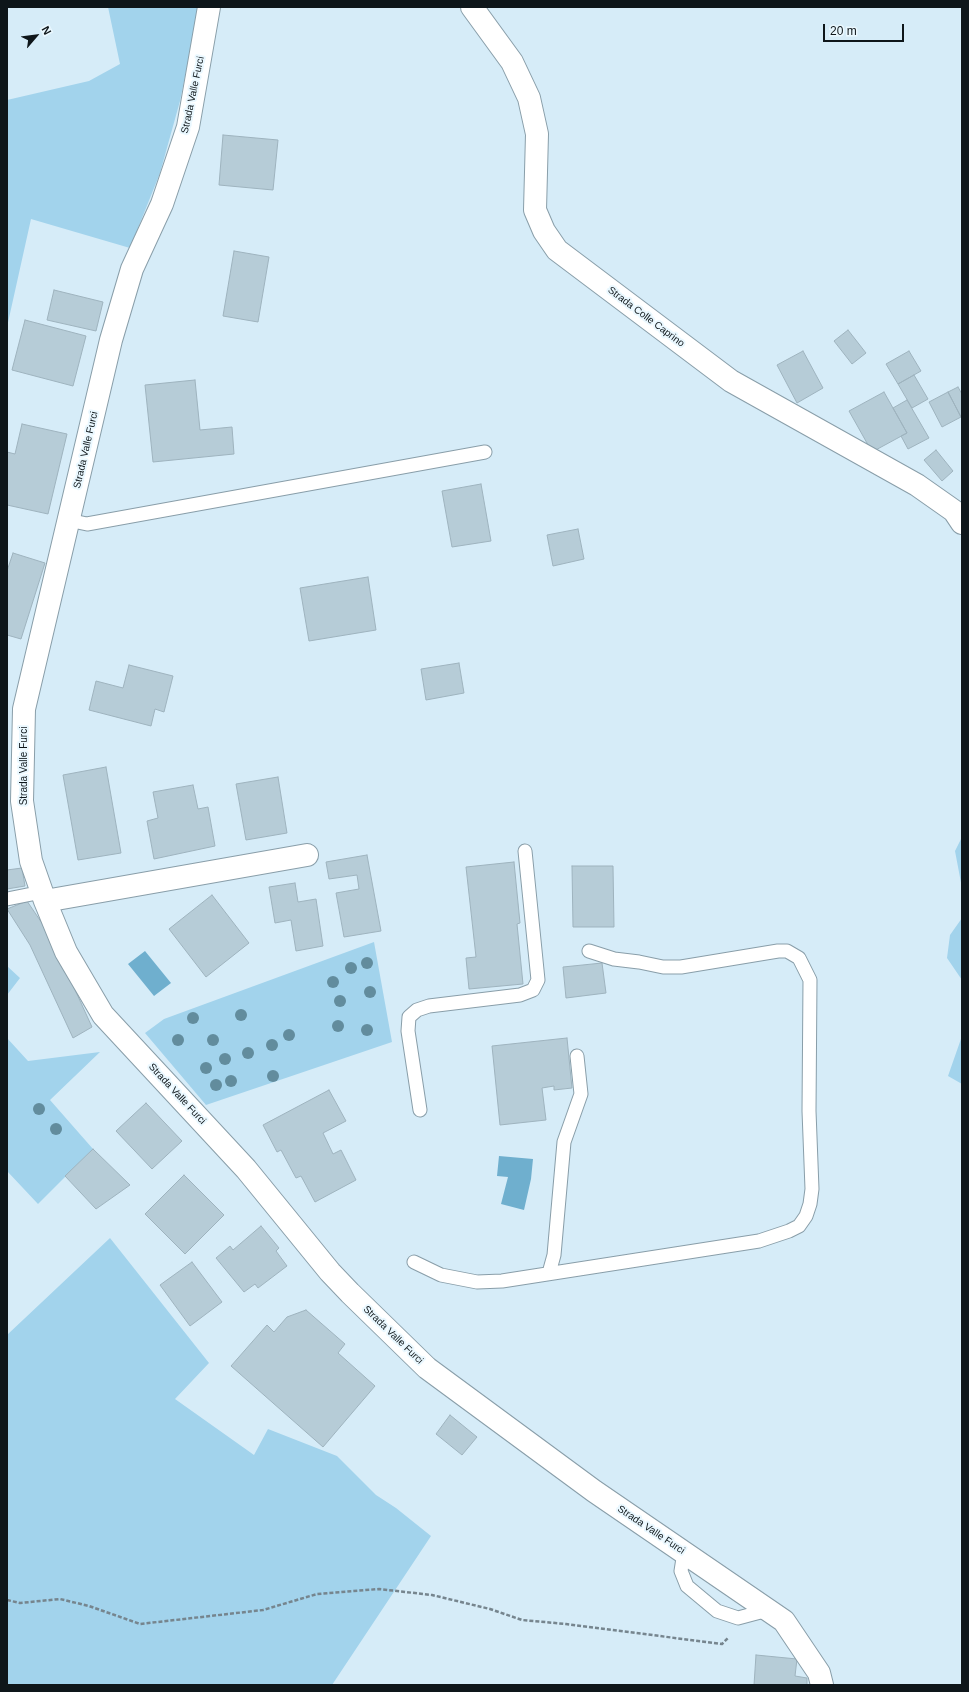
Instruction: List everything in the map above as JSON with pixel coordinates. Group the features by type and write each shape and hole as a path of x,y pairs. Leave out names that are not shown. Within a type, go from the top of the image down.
{"street":[{"name":"Strada Valle Furci","path":"210,7 188,127 162,204 132,269 111,340 24,709 22,801 31,861 66,952 103,1015 246,1169 330,1272 350,1293 426,1368 594,1490 784,1621 819,1673 822,1685"},
{"name":"Strada Colle Caprino","path":"472,7 512,62 529,98 537,134 535,210 544,231 557,250 731,381 917,485 954,511 962,523"},
{"path":"44,896 307,855"}],"lane":[{"path":"68,520 87,524 486,452"},
{"path":"420,1110 408,1031 409,1017 417,1010 429,1006 520,995 533,990 538,980 525,851"},
{"path":"7,899 44,896"},
{"path":"414,1262 440,1275 477,1282 502,1281 759,1241 799,1226 806,1216 810,1204 812,1189 809,1111 810,980 799,958 787,951 778,951 681,967 669,967 614,959 589,952"},
{"path":"549,1273 554,1255 564,1142 581,1094 577,1056"},
{"path":"684,1552 681,1571 687,1586 717,1611 738,1618 768,1610"}],"path":[{"path":"7,1600 20,1603 60,1600 89,1606 140,1624 263,1610 316,1594 379,1589 432,1595 490,1609 522,1620 566,1624 722,1644 730,1636 733,1616"}],"shaded area":[{"path":"108,7 199,7 180,101 160,173 130,248 31,219 7,327 7,100 89,81 120,64"},
{"path":"962,837 962,888 955,851"},
{"path":"962,918 962,980 947,958 950,935"},
{"path":"374,942 392,1042 206,1105 145,1033 164,1019"},
{"path":"145,951 171,983 154,996 128,964"},
{"path":"7,966 20,978 7,995"},
{"path":"962,1036 962,1084 948,1076"},
{"path":"7,1038 28,1061 100,1052 50,1100 93,1149 38,1204 7,1171"},
{"path":"499,1156 533,1159 531,1179 524,1210 501,1204 508,1177 497,1176"},
{"path":"110,1238 209,1363 175,1399 254,1455 268,1429 337,1456 376,1495 396,1508 431,1536 332,1685 7,1685 7,1335"}],"building":[{"path":"223,135 278,140 273,190 219,185"},
{"path":"234,251 269,257 258,322 223,316"},
{"path":"54,290 103,302 96,331 47,320"},
{"path":"25,320 86,336 73,386 12,370"},
{"path":"848,330 866,353 852,364 834,341"},
{"path":"803,351 823,388 797,403 777,365"},
{"path":"909,351 921,371 898,384 886,364"},
{"path":"914,375 928,399 912,408 898,384"},
{"path":"195,380 200,430 232,427 234,454 153,462 145,385"},
{"path":"958,387 962,394 961,417 948,392"},
{"path":"884,392 907,433 872,452 849,411"},
{"path":"948,392 961,417 942,427 929,402"},
{"path":"907,400 929,438 908,449 901,436 907,433 893,408"},
{"path":"22,424 67,434 48,514 7,505 7,452 15,454"},
{"path":"936,450 953,471 942,481 924,460"},
{"path":"481,484 491,541 452,547 442,491"},
{"path":"578,529 584,559 553,566 547,535"},
{"path":"13,553 45,563 21,639 7,635 7,571"},
{"path":"368,577 376,630 309,641 300,588"},
{"path":"459,663 464,693 426,700 421,669"},
{"path":"129,665 173,676 164,712 155,709 151,726 89,710 96,681 123,688"},
{"path":"106,767 121,853 78,860 63,775"},
{"path":"278,777 287,833 246,840 236,784"},
{"path":"193,785 198,809 208,807 215,846 154,859 147,821 158,818 153,792"},
{"path":"367,855 381,931 344,937 336,893 359,889 357,875 329,879 326,862"},
{"path":"514,862 520,923 517,924 523,984 469,989 466,958 476,957 466,867"},
{"path":"572,866 613,866 614,927 573,927"},
{"path":"22,868 25,886 7,889 7,870"},
{"path":"295,883 298,902 316,899 323,946 296,951 291,920 275,923 269,887"},
{"path":"212,895 249,943 206,977 169,929"},
{"path":"27,901 50,935 92,1027 73,1038 30,945 7,909"},
{"path":"602,963 606,993 566,998 563,967"},
{"path":"567,1038 572,1088 554,1090 554,1086 542,1088 546,1120 500,1125 492,1046"},
{"path":"329,1090 346,1121 323,1133 333,1154 341,1150 356,1180 315,1202 301,1176 296,1178 281,1150 277,1152 263,1125"},
{"path":"146,1103 182,1141 152,1169 116,1131"},
{"path":"93,1149 130,1185 96,1209 65,1176"},
{"path":"184,1175 224,1215 185,1254 145,1214"},
{"path":"261,1226 279,1248 276,1251 287,1266 258,1288 255,1284 244,1292 216,1258 230,1246 233,1250"},
{"path":"192,1262 222,1302 190,1326 160,1285"},
{"path":"306,1310 345,1344 338,1353 375,1386 323,1447 231,1366 267,1325 274,1332 287,1317"},
{"path":"450,1415 477,1437 462,1455 436,1434"},
{"path":"756,1655 797,1659 795,1676 807,1678 807,1685 754,1685"}]}
